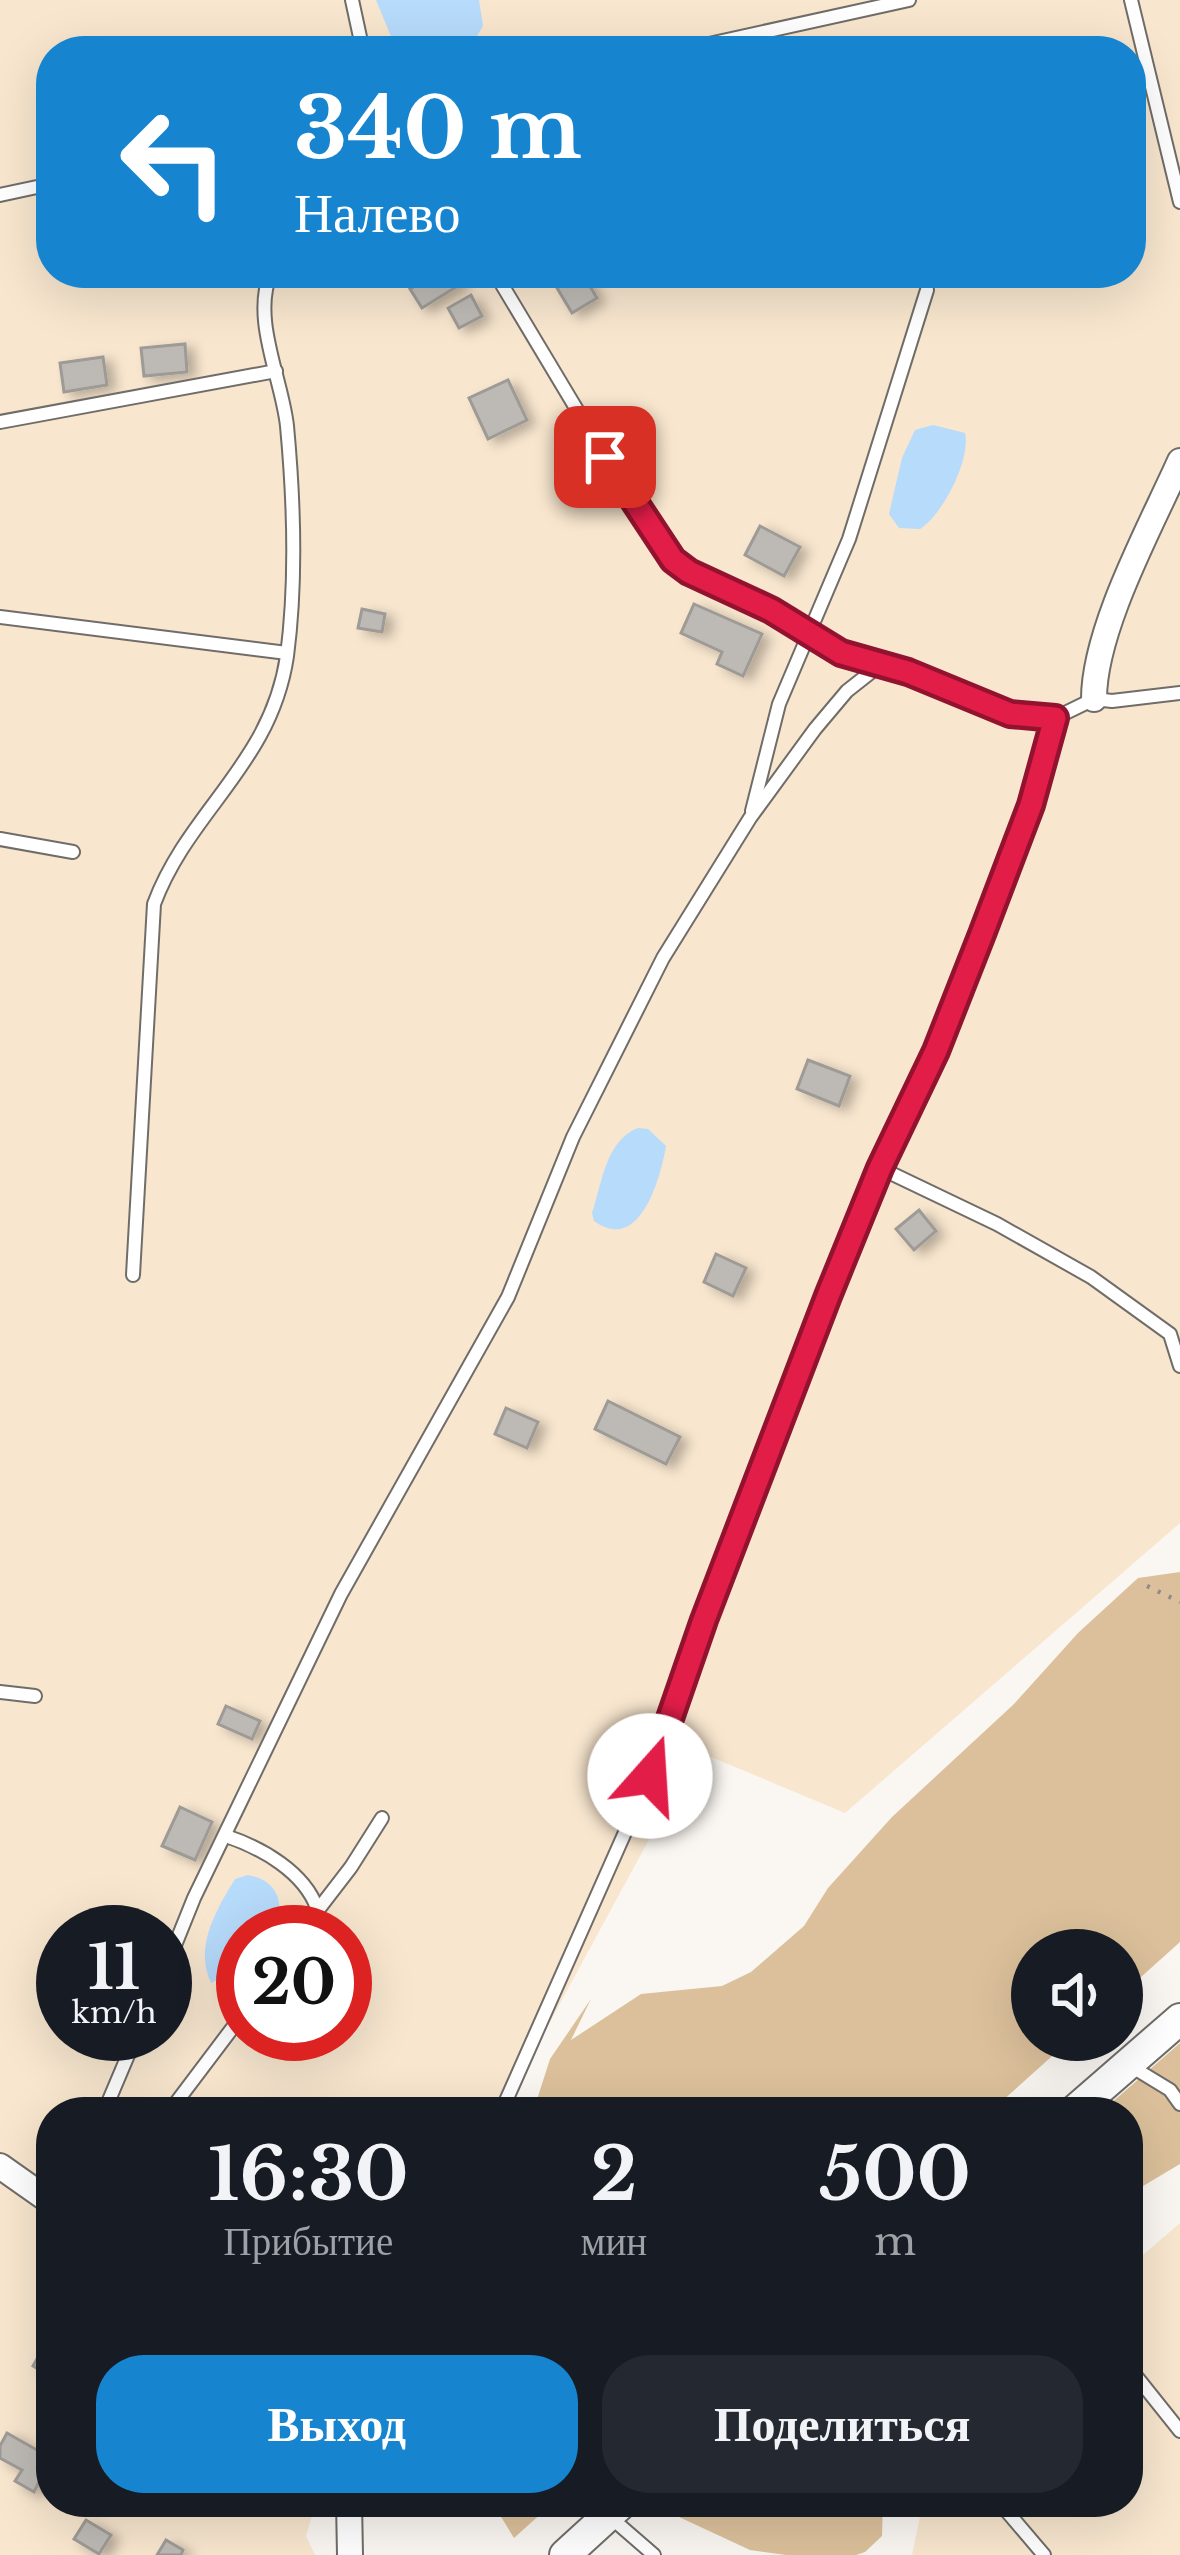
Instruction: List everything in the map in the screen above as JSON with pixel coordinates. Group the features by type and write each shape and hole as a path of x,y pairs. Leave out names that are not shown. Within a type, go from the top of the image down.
{"street":[{"path":"1094,699 1094,676 1104,640 1180,460"},
{"path":"1090,2097 1180,2019"},
{"path":"6,2175 36,2193"},
{"path":"349,2517 350,2555"},
{"path":"565,2555 607,2517"}],"lane":[{"path":"352,0 360,36"},
{"path":"745,36 909,0"},
{"path":"1131,0 1140,36"},
{"path":"1146,62 1180,202"},
{"path":"0,195 36,187"},
{"path":"133,1275 154,904 168,868 255,751 279,694 287,653 294,543 286,421 263,298 266,288"},
{"path":"503,288 628,494 673,560 689,572 771,610 841,653 1010,714 1055,718 1094,699 1180,693"},
{"path":"750,818 778,704 849,539 927,290"},
{"path":"0,422 276,371"},
{"path":"0,617 287,653"},
{"path":"191,1905 341,1594 508,1297 573,1137 663,958 750,818 847,691 880,664"},
{"path":"509,2097 650,1776 712,1598 880,1168 936,1051 1031,805 1055,718"},
{"path":"0,838 73,852"},
{"path":"880,1168 1091,1277 1170,1334 1180,1366"},
{"path":"0,1692 35,1696"},
{"path":"320,1905 382,1818"},
{"path":"226,1836 250,1844 286,1868 311,1893 316,1905"},
{"path":"180,2097 216,2050"},
{"path":"110,2097 126,2061"},
{"path":"1127,2064 1175,2087 1180,2104"},
{"path":"1143,2385 1180,2431"},
{"path":"623,2517 654,2555"},
{"path":"1012,2517 1044,2555"}],"path":[{"path":"1147,1586 1180,1603"}],"shaded area":[{"path":"0,0 1180,0 1180,1523 845,1813 697,1751 509,2097 36,2097 36,2517 312,2517 306,2536 315,2555 0,2555"},
{"path":"1180,1572 1180,1942 1143,1975 1143,1929 1011,1929 1011,2061 1047,2061 1007,2097 538,2097 550,2059 591,1999 571,2040 641,1994 722,1986 751,1972 804,1926 828,1888 892,1817 1014,1704 1078,1633 1138,1578"},
{"path":"1180,2043 1180,2164 1143,2186 1143,2097 1118,2097"},
{"path":"1180,2223 1180,2555 912,2555 920,2517 1143,2517 1143,2255"},
{"path":"501,2517 537,2517 514,2538"},
{"path":"679,2517 883,2517 882,2536 856,2555 750,2550"}],"water":[{"path":"376,0 479,0 483,26 477,36 391,36"},
{"path":"933,425 965,433 964,457 945,500 928,522 920,529 899,528 889,514 902,458 915,430"},
{"path":"638,1128 648,1129 666,1146 659,1177 635,1221 610,1229 594,1221 592,1213 612,1152"},
{"path":"248,1875 267,1882 279,1905 220,1905 235,1879"},
{"path":"216,1915 216,1980 211,1983 205,1956"}],"building":[{"path":"412,288 454,288 422,308"},
{"path":"557,288 591,288 597,298 572,313"},
{"path":"471,295 482,316 459,328 448,308"},
{"path":"185,344 187,372 144,376 141,348"},
{"path":"103,357 107,385 64,392 60,363"},
{"path":"508,380 527,420 488,439 469,398"},
{"path":"760,526 800,547 784,576 745,555"},
{"path":"694,604 762,634 743,676 717,664 722,652 681,633"},
{"path":"362,609 385,614 382,632 358,628"},
{"path":"808,1060 850,1076 839,1106 797,1089"},
{"path":"919,1210 936,1231 914,1250 896,1229"},
{"path":"716,1254 746,1268 733,1296 704,1282"},
{"path":"608,1401 680,1437 666,1464 595,1429"},
{"path":"506,1408 538,1422 527,1448 495,1434"},
{"path":"226,1706 260,1721 252,1739 218,1724"},
{"path":"180,1807 212,1822 195,1860 162,1846"},
{"path":"7,2433 36,2449 34,2492 15,2481 22,2470 0,2458"},
{"path":"86,2520 111,2535 99,2554 74,2539"},
{"path":"166,2540 183,2550 181,2555 157,2555"}],"route":[{"path":"605,457 673,560 689,572 771,610 841,653 908,672 1010,714 1055,718 1031,805 982,934 828,1296 704,1620 650,1776"}]}
